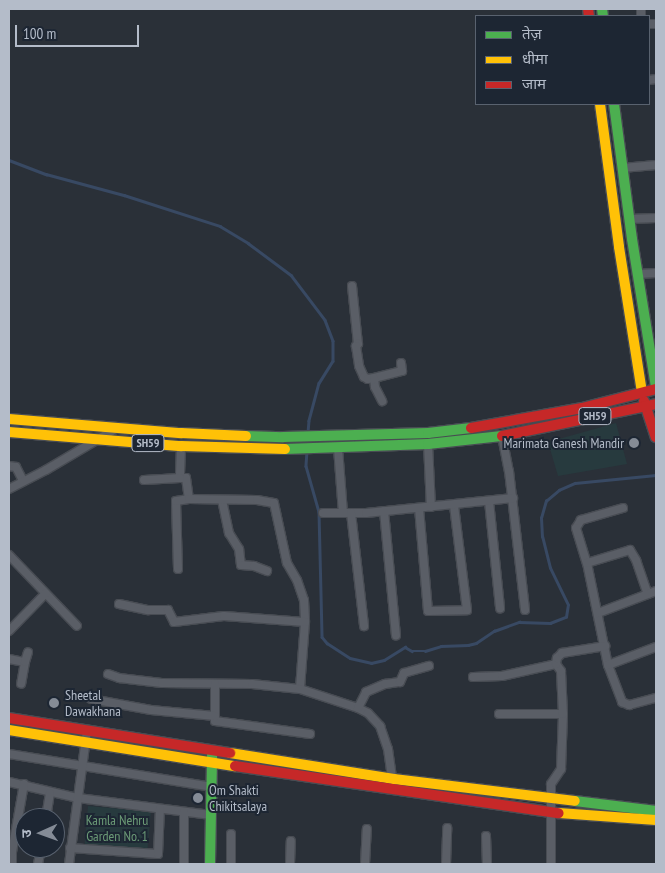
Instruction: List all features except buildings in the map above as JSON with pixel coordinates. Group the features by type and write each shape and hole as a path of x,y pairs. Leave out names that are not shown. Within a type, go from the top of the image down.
{"main road":[{"path":"600,105 619,247 642,392 645,407 656,437"},
{"path":"614,105 637,274 656,388"},
{"name":"SH59","path":"9,419 117,428 283,437 428,433 469,428 582,408 656,388"},
{"name":"SH59","path":"9,432 181,446 288,449 338,448 428,444 502,436 656,404"},
{"path":"9,718 87,731 212,756 393,784 550,812 656,820"},
{"path":"40,735 42,724"},
{"path":"9,730 86,743 212,756"},
{"path":"210,864 212,756"},
{"path":"393,784 656,811"}],"street":[{"path":"622,168 656,165"},
{"path":"629,219 656,218"},
{"path":"637,274 656,273"},
{"path":"352,286 359,366 364,377 368,379 402,371 401,363"},
{"path":"374,378 375,387 382,401"},
{"path":"9,489 117,428"},
{"path":"502,436 513,498 525,610"},
{"path":"428,444 431,507"},
{"path":"180,478 181,446"},
{"path":"338,448 364,626"},
{"path":"9,466 16,467 23,481"},
{"path":"144,480 186,478 189,499"},
{"path":"323,513 384,511 513,498"},
{"path":"178,569 176,501 189,499 257,500 274,503 287,563 297,580 304,600 305,622 300,689"},
{"path":"222,500 229,533 239,549 241,565 267,570"},
{"path":"490,501 500,608"},
{"path":"419,508 428,611 467,610 454,505"},
{"path":"623,508 577,523 576,528 587,563 608,665 622,702 629,705 656,698"},
{"path":"384,511 396,635"},
{"path":"587,563 630,550 636,560 648,594"},
{"path":"9,556 77,626"},
{"path":"598,613 656,591"},
{"path":"9,631 46,594"},
{"path":"119,604 154,611 168,610 174,622 224,616 305,622"},
{"path":"551,864 551,784 561,769 563,714 561,671 556,664 557,658 562,652 605,646"},
{"path":"608,665 656,647"},
{"path":"21,684 28,652"},
{"path":"9,659 25,662"},
{"path":"473,677 502,676 556,664"},
{"path":"358,708 366,692 385,684 400,682 404,673 429,666"},
{"path":"108,674 119,678 162,683 300,689 358,708 368,713 380,726 388,749 393,784"},
{"path":"215,684 215,721 310,734"},
{"path":"90,699 151,710 215,716"},
{"path":"499,714 563,714"},
{"path":"68,864 87,731"},
{"path":"9,754 212,787"},
{"path":"9,782 78,798 211,815"},
{"path":"12,864 10,852 24,784"},
{"path":"48,808 50,793"},
{"path":"70,848 158,854 160,809"},
{"path":"184,812 184,864"},
{"path":"446,864 447,828"},
{"path":"365,864 367,830"},
{"path":"231,834 231,864"},
{"path":"486,836 487,864"},
{"path":"290,864 291,841"}],"green space":[{"path":"616,423 627,464 558,476 548,442"},
{"name":"Kamla Nehru Garden No. 1","path":"88,806 151,811 147,850 85,845"}],"waterway":[{"path":"9,160 46,174 124,195 220,226 248,243 291,275 325,320 333,341 333,361 319,383 309,421 308,433"},
{"path":"307,451 306,466 319,512 322,637 327,643 350,658 371,663 384,660 405,647 412,651 425,651 441,646 468,645 476,643 494,631 519,622 550,623 566,617 568,605 550,568 542,537 541,518 546,501 559,490 575,483 656,475"}],"traffic: fast":[{"path":"602,9 603,15"},
{"path":"614,105 632,239 656,388"},
{"path":"246,436 283,437 428,433 471,428"},
{"path":"285,449 428,444 502,436"},
{"path":"210,864 212,755"},
{"path":"575,801 656,811"}],"traffic: slow":[{"path":"600,105 619,247 642,392"},
{"path":"9,419 181,433 246,436"},
{"path":"9,432 181,446 285,449"},
{"path":"9,730 235,766"},
{"path":"230,753 394,779 575,801"},
{"path":"559,813 656,820"}],"traffic: jam":[{"path":"588,9 589,15"},
{"path":"471,428 582,408 656,389"},
{"path":"644,401 656,437"},
{"path":"502,436 656,404"},
{"path":"9,718 230,753"},
{"path":"235,766 559,813"}],"place":[{"name":"Marimata Ganesh Mandir","path":"634,443"},
{"name":"Sheetal Dawakhana","path":"54,703"},
{"name":"Om Shakti Chikitsalaya","path":"198,798"}]}
